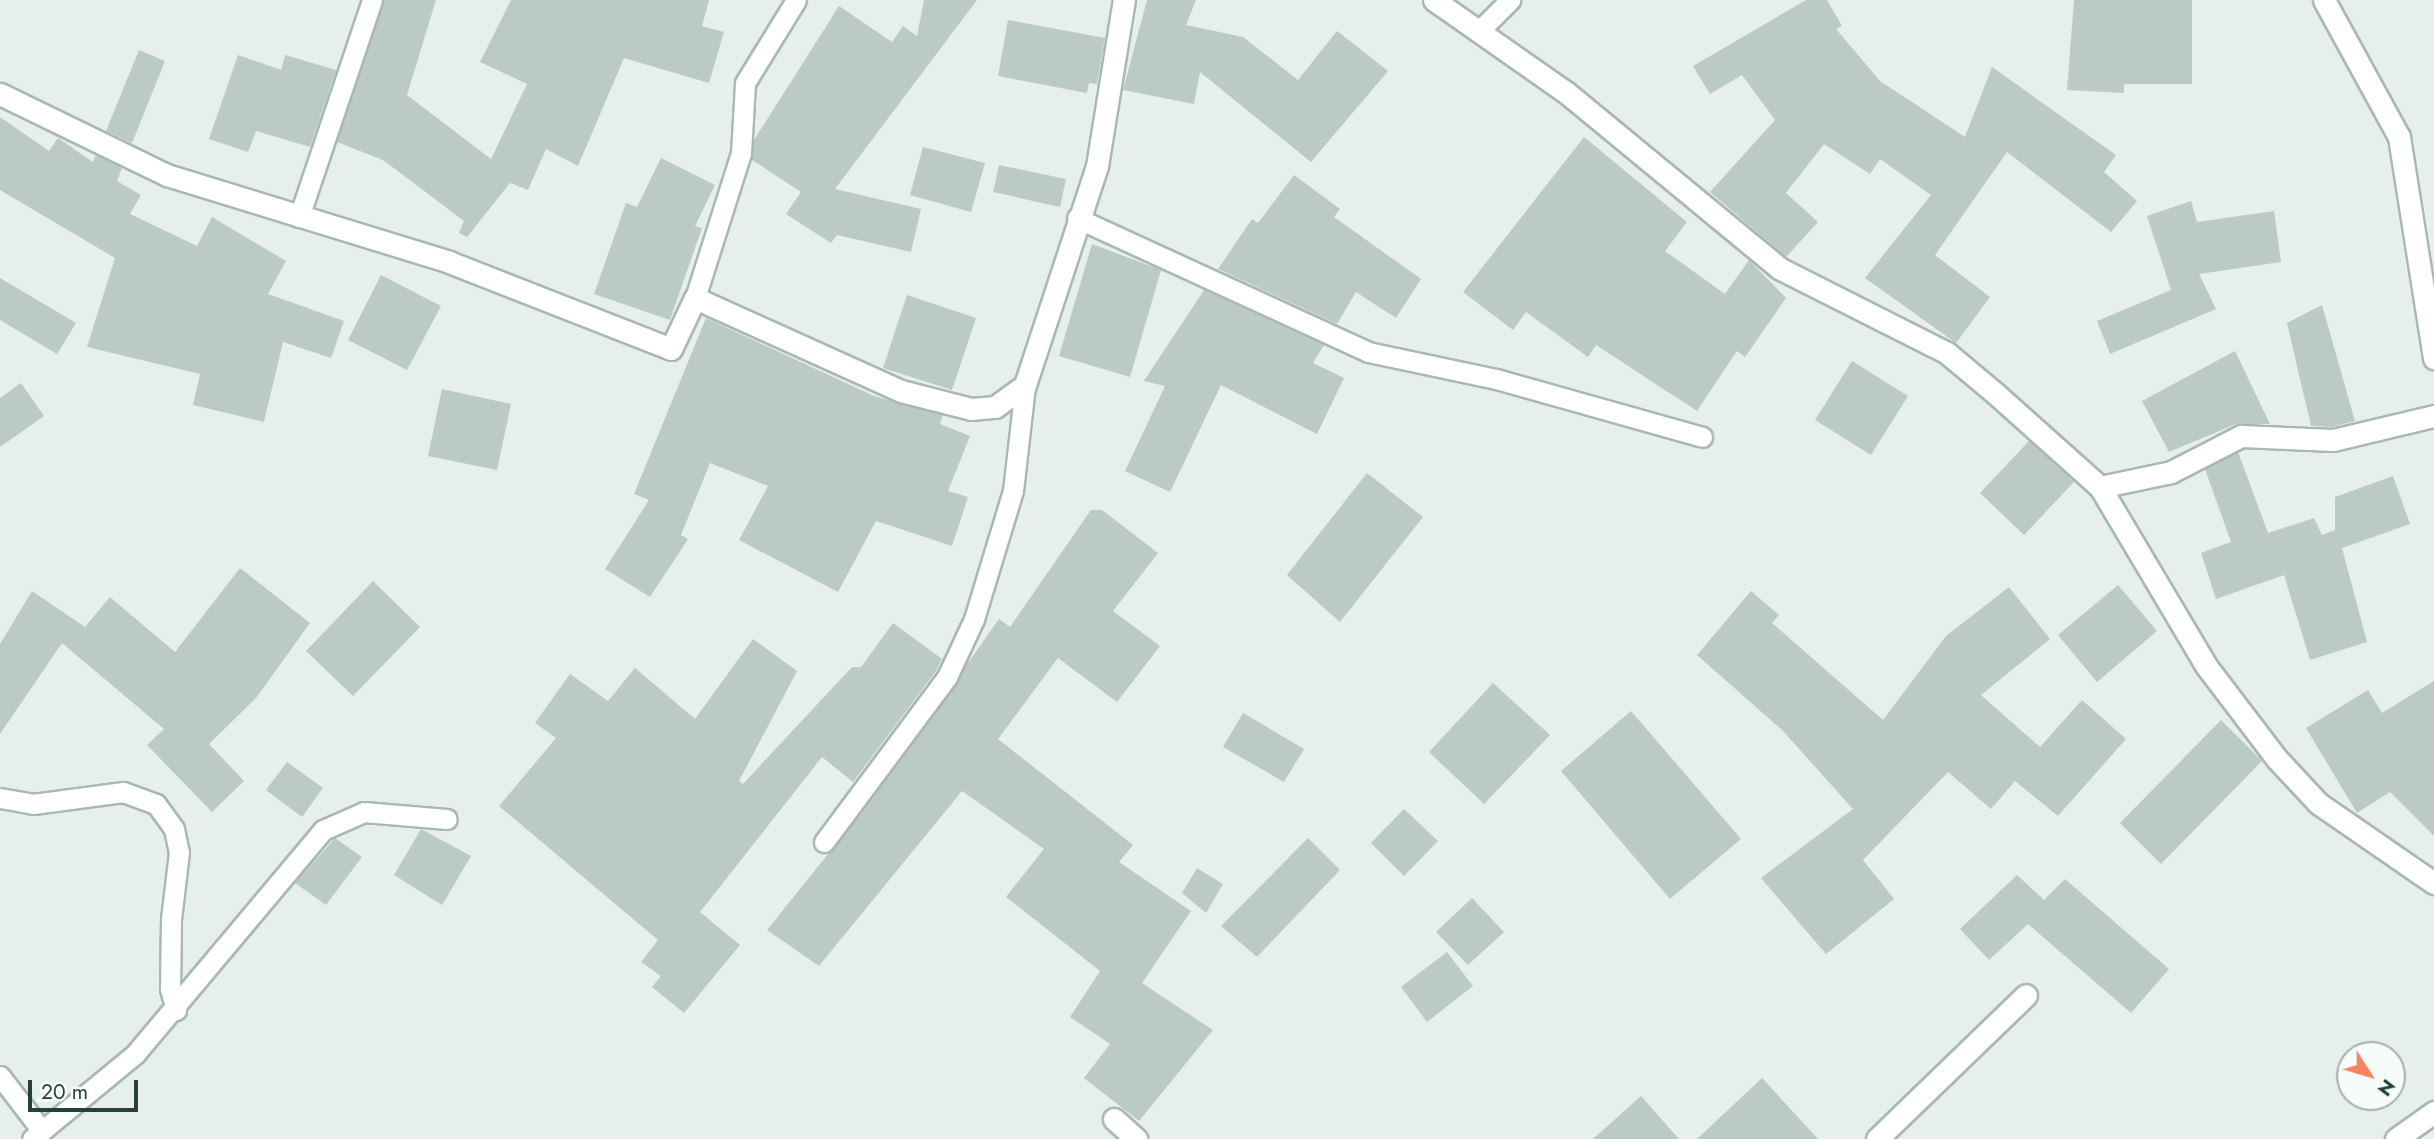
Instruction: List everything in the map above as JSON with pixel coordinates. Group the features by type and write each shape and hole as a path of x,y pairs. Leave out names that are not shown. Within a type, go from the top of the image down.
{"street":[{"path":"0,94 167,175 449,262 671,348 695,298 901,391 971,409 995,407 1025,385 1077,218 1097,166 1124,0"},
{"path":"1434,0 1482,28 1779,268 1947,353 2100,487 2207,667 2277,760 2318,803 2434,883"},
{"path":"2324,0 2399,137 2434,358"},
{"path":"2100,487 2171,472 2241,436 2333,440 2434,416"},
{"path":"1877,1139 2026,995"},
{"path":"2396,1139 2434,1112"},
{"path":"1114,1119 1136,1139"}],"lane":[{"path":"299,217 372,0"},
{"path":"695,298 741,153 745,83 796,0"},
{"path":"1482,28 1510,0"},
{"path":"1077,218 1368,352 1496,379 1702,437"},
{"path":"824,842 947,677 974,619 1013,491 1025,385"},
{"path":"0,798 33,804 123,792 156,804 174,829 179,852 171,919 170,989 176,1010"},
{"path":"0,1076 37,1135 135,1054 176,1010 323,830 364,812 447,819"}],"building":[{"path":"384,0 436,0 407,95 491,159 527,84 480,62 511,0 709,0 702,26 724,32 709,83 624,58 578,166 546,149 528,190 510,183 467,237 459,233 464,221 383,160 337,142"},
{"path":"924,0 977,0 835,189 921,209 911,252 837,235 831,243 786,214 801,192 752,160 754,140 839,6 892,42 903,26 917,36"},
{"path":"1147,0 1196,0 1186,25 1243,37 1298,80 1337,31 1388,71 1311,162 1200,72 1194,104 1123,90"},
{"path":"1806,0 1827,0 1842,26 1836,29 1880,81 1965,137 1992,67 2116,155 2104,172 2137,201 2111,232 2007,152 1935,255 1990,297 1956,343 1865,278 1931,195 1880,159 1870,174 1824,144 1786,193 1818,222 1786,257 1710,192 1775,120 1742,75 1710,94 1693,66"},
{"path":"2074,0 2192,0 2192,84 2124,84 2124,93 2067,90"},
{"path":"1008,20 1105,38 1097,84 1089,83 1087,93 998,76"},
{"path":"139,50 165,61 132,143 106,131"},
{"path":"238,55 281,70 285,55 336,70 310,147 256,131 248,152 209,139"},
{"path":"0,117 49,151 58,138 93,162 96,155 122,168 117,181 141,195 130,214 197,246 212,217 286,261 268,294 344,321 331,358 283,342 264,422 193,405 200,374 87,347 115,258 0,190"},
{"path":"1584,137 1687,222 1665,251 1725,294 1749,260 1786,298 1745,357 1737,351 1697,411 1596,345 1588,357 1526,312 1513,330 1463,292"},
{"path":"923,147 985,163 971,212 910,195"},
{"path":"661,158 715,185 695,226 702,228 670,320 594,294 626,203 637,207"},
{"path":"999,165 1066,179 1060,207 993,192"},
{"path":"1294,175 1340,209 1334,217 1421,279 1396,318 1356,292 1337,324 1218,269 1252,219 1258,223"},
{"path":"2191,201 2197,222 2274,211 2281,262 2199,274 2216,309 2110,354 2097,321 2171,290 2147,216"},
{"path":"1092,244 1161,270 1130,377 1059,356"},
{"path":"381,275 441,306 407,370 348,340"},
{"path":"0,278 76,323 57,354 0,320"},
{"path":"1204,290 1324,345 1313,363 1344,378 1317,434 1221,385 1170,492 1125,471 1165,386 1144,381"},
{"path":"907,295 976,318 952,390 883,368"},
{"path":"2322,305 2355,421 2332,427 2311,426 2287,323"},
{"path":"706,318 874,396 943,415 940,424 970,436 948,491 968,497 952,546 876,521 838,592 739,540 768,486 710,463 681,535 688,539 650,597 605,569 649,500 634,494"},
{"path":"2235,351 2270,424 2236,424 2169,452 2142,401"},
{"path":"1852,361 1908,396 1871,455 1815,420"},
{"path":"21,383 44,416 0,447 0,398"},
{"path":"442,389 511,404 497,470 428,456"},
{"path":"2029,441 2074,482 2024,535 1980,493"},
{"path":"2238,452 2268,533 2314,518 2322,535 2335,530 2335,497 2393,476 2410,524 2342,548 2367,642 2310,660 2284,575 2216,599 2201,553 2231,542 2205,469"},
{"path":"1367,473 1423,517 1340,622 1287,575"},
{"path":"1091,510 1102,510 1158,553 1113,611 1160,646 1117,702 1058,658 998,739 1133,845 1119,862 1191,911 1142,983 1213,1030 1139,1121 1084,1078 1110,1044 1070,1017 1100,971 1006,897 1044,849 962,791 819,966 767,930 873,798 999,619 1010,627"},
{"path":"240,568 310,623 256,698 209,744 244,781 212,812 147,745 164,729 62,643 0,734 0,644 32,591 85,627 110,597 175,652"},
{"path":"373,581 420,627 353,696 306,651"},
{"path":"2118,585 2157,631 2097,682 2058,635"},
{"path":"2009,587 2050,639 1981,695 2040,747 2082,700 2126,739 2058,816 2015,781 1991,809 1948,772 1863,860 1894,899 1826,954 1761,878 1853,809 1783,731 1697,655 1751,591 1779,615 1772,623 1883,720 1946,636"},
{"path":"893,623 942,659 936,671 853,782 822,757 700,912 740,945 684,1013 652,987 661,976 641,962 658,940 499,806 556,738 535,723 570,674 608,701 635,668 695,719 753,639 797,671 739,781 743,784 852,667 861,667"},
{"path":"2434,681 2434,836 2390,792 2357,813 2306,728 2368,690 2382,713"},
{"path":"1493,683 1550,735 1484,804 1429,752"},
{"path":"1631,711 1741,839 1670,899 1561,771"},
{"path":"1243,713 1304,749 1284,782 1223,747"},
{"path":"2221,720 2262,761 2161,864 2120,823"},
{"path":"287,762 323,788 302,817 266,790"},
{"path":"1404,809 1438,841 1404,876 1371,843"},
{"path":"421,829 471,856 442,905 394,875"},
{"path":"335,838 362,857 326,905 295,883"},
{"path":"1308,838 1340,870 1257,957 1221,926"},
{"path":"1197,868 1223,884 1206,913 1182,893"},
{"path":"2017,875 2044,900 2065,879 2169,969 2131,1013 2028,924 1989,960 1960,929"},
{"path":"1472,898 1504,932 1468,965 1436,932"},
{"path":"1447,952 1473,986 1427,1022 1401,987"},
{"path":"1762,1078 1818,1139 1697,1139"},
{"path":"1641,1096 1679,1139 1593,1139"}]}
